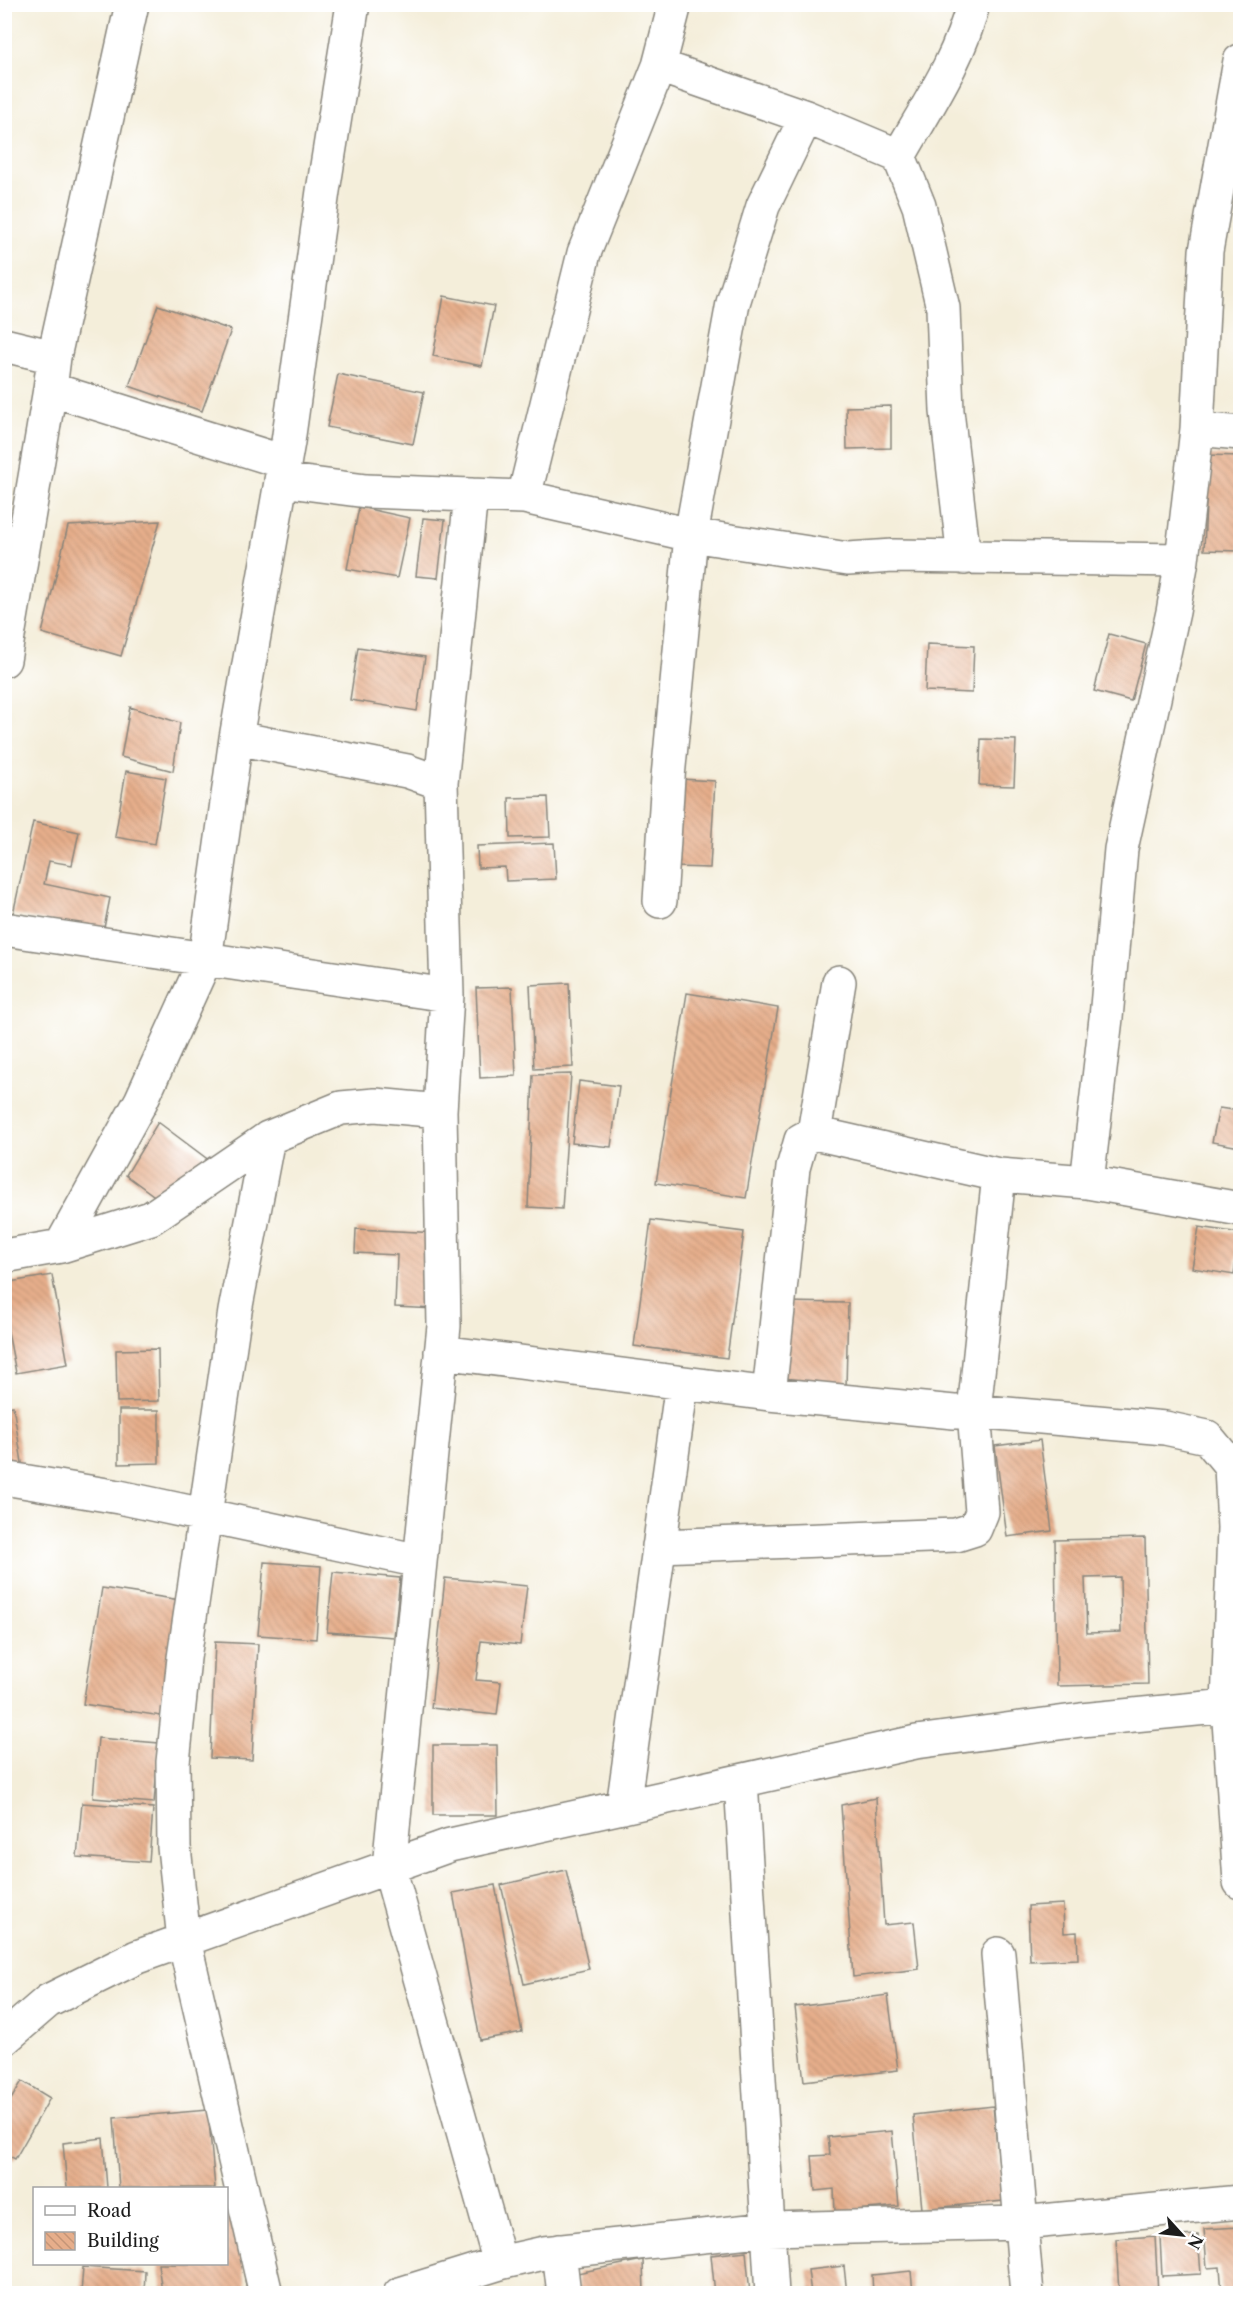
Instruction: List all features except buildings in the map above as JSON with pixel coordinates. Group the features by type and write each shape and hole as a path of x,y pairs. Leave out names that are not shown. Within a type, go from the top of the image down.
{"street":[{"path":"4,660 52,373 132,4"},
{"path":"61,1246 141,1101 205,960 236,738 282,471 353,4"},
{"path":"524,497 584,253 659,66 675,4"},
{"path":"898,156 954,58 968,24 973,4"},
{"path":"1086,1182 1106,1018 1121,849 1173,612 1182,560 1197,429 1206,251 1235,113 1240,62"},
{"path":"659,66 806,117 898,156 919,206 943,308 947,411 964,558"},
{"path":"660,901 668,777 691,535 733,303 763,206 806,117"},
{"path":"4,345 52,373 282,471 366,491 524,497 691,535 848,559 893,556 1182,560"},
{"path":"1197,429 1240,433"},
{"path":"471,495 441,783 447,995 440,1111 444,1326 389,1867 500,2263"},
{"path":"236,738 407,771 441,783"},
{"path":"4,929 447,995"},
{"path":"814,1133 839,982"},
{"path":"4,1256 61,1246 151,1218 268,1138 341,1108 375,1105 440,1111"},
{"path":"769,1394 794,1168 801,1140 814,1133 999,1175 1086,1182 1240,1209"},
{"path":"266,2294 184,1940 174,1847 173,1762 184,1658 235,1311 268,1138"},
{"path":"659,1546 956,1535 975,1529 982,1512 974,1410 999,1175"},
{"path":"441,1352 769,1394 954,1412 974,1410 1165,1428 1207,1437 1236,1465 1235,1661 1228,1706 1240,1882"},
{"path":"623,1807 682,1383"},
{"path":"4,1478 118,1497 420,1561"},
{"path":"4,2039 48,2001 137,1957 450,1845 916,1742 1081,1719 1228,1706"},
{"path":"741,1781 772,2294"},
{"path":"998,1954 1027,2294"},
{"path":"400,2294 500,2263 559,2251 768,2229 1021,2223 1240,2202"},
{"path":"559,2251 564,2294"}]}
